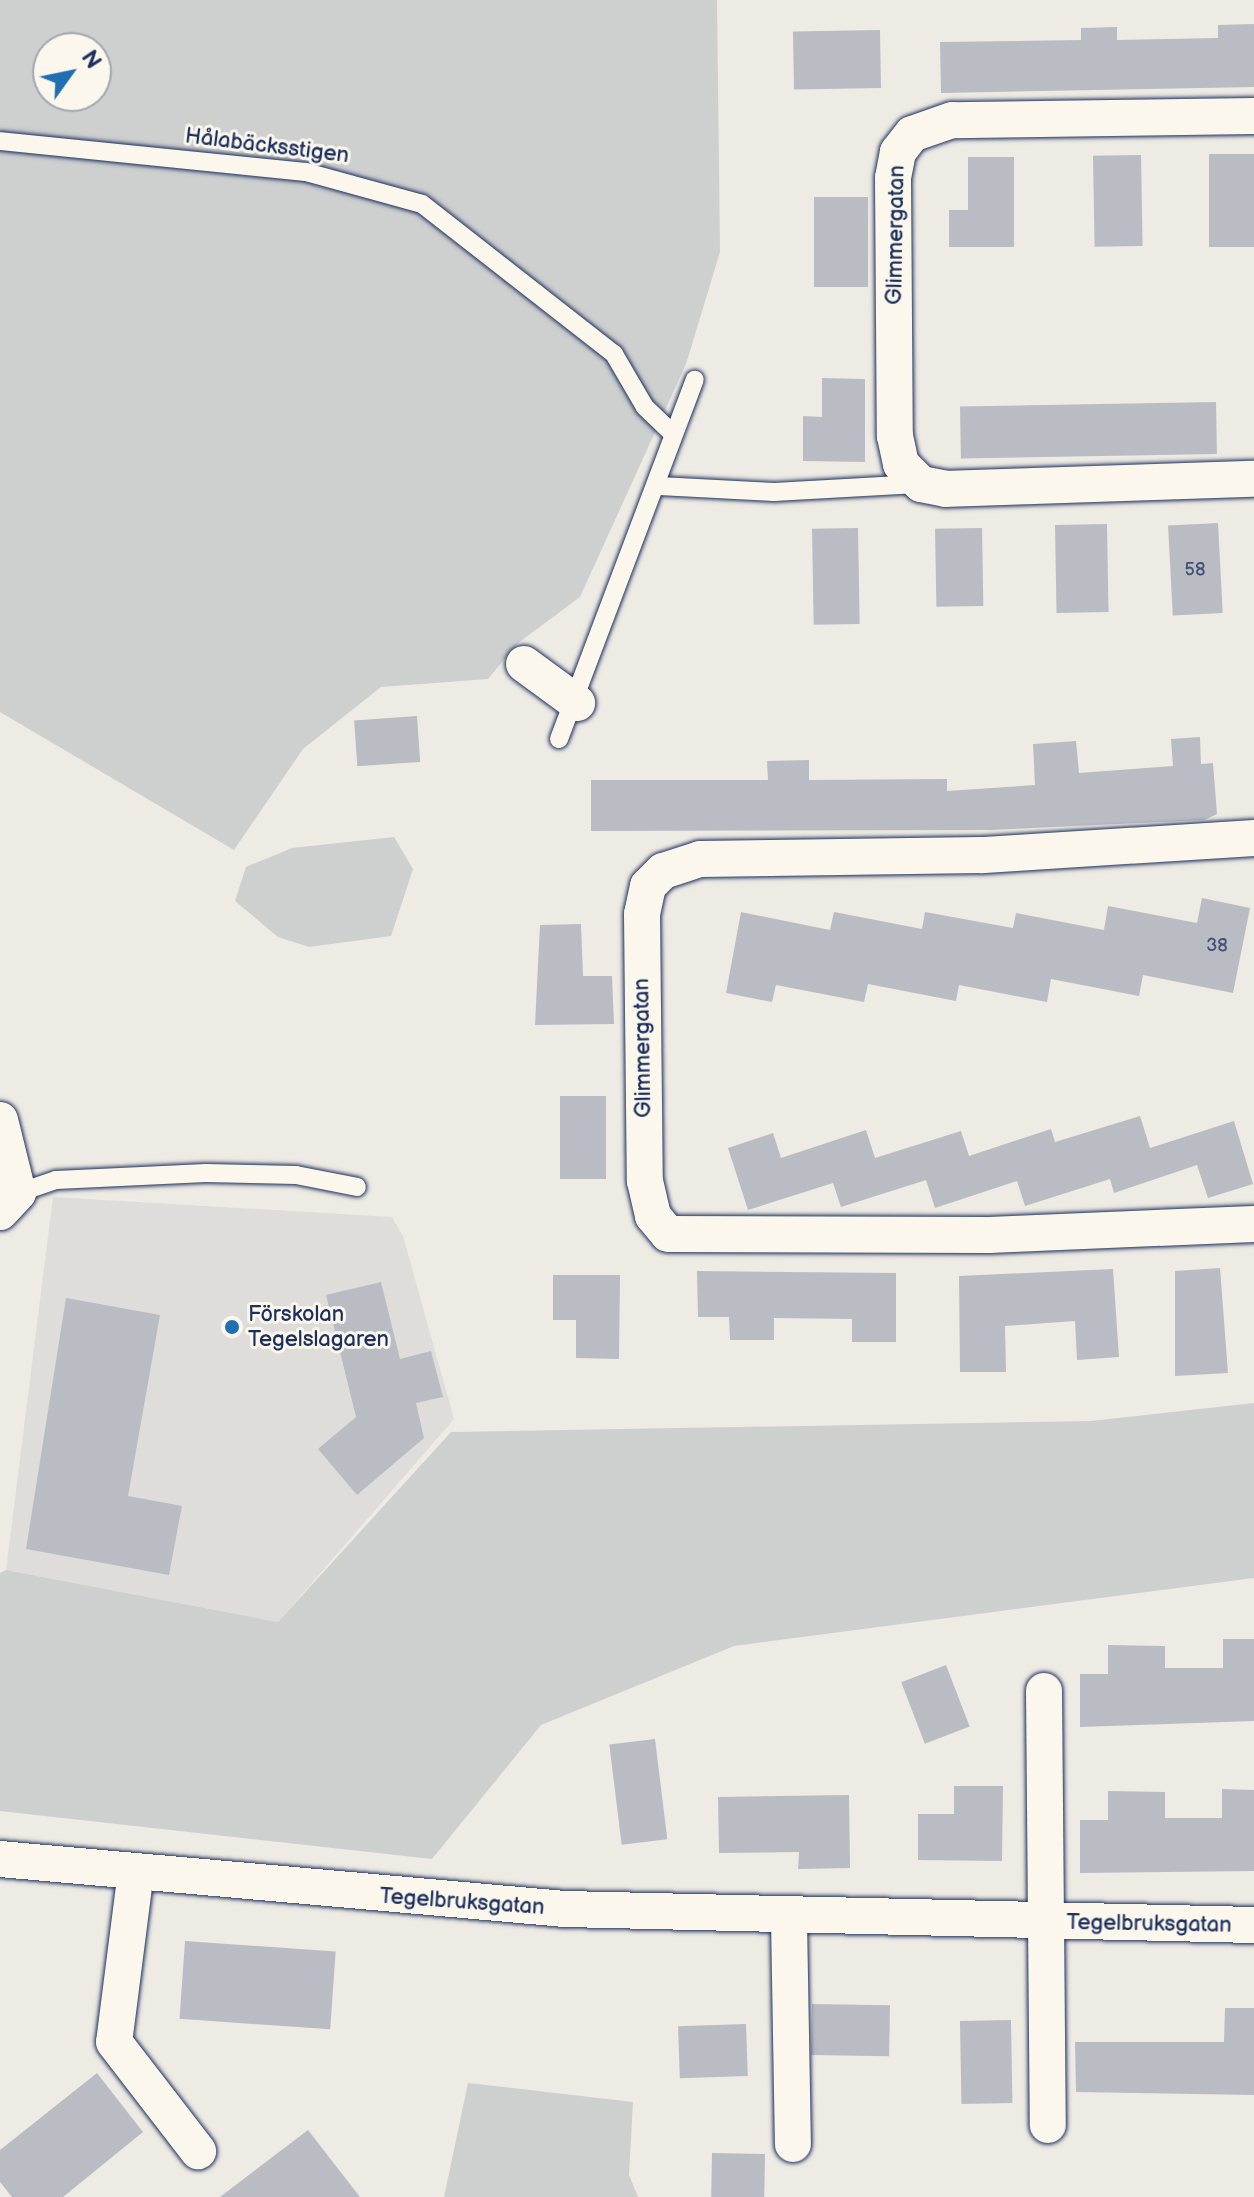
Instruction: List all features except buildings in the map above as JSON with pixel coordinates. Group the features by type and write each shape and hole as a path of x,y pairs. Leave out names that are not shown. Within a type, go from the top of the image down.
{"street":[{"name":"Glimmergatan","path":"921,484 901,464 895,436 893,178 898,152 912,134 952,120 1254,116"},
{"path":"921,484 946,489 1254,479"},
{"path":"524,664 577,703"},
{"name":"Glimmergatan","path":"1254,838 981,855 700,859 663,871 648,886 642,914 645,1181 653,1216 668,1234 989,1235 1254,1224"},
{"path":"0,1120 9,1202"},
{"name":"Tegelbruksgatan","path":"1044,1691 1048,2125"},
{"name":"Tegelbruksgatan","path":"0,1859 372,1896 789,1920 1254,1925"},
{"path":"136,1871 114,2042 198,2151"},
{"path":"789,1920 793,2144"}],"lane":[{"name":"Hålabäcksstigen","path":"0,141 306,172 422,204 614,354 645,407 673,434"},
{"path":"559,739 577,703 659,486 673,434 695,380"},
{"path":"659,486 774,492 921,484"},
{"path":"9,1202 56,1180 206,1173 296,1175 357,1187"}],"shaded area":[{"path":"0,0 717,0 720,252 686,364 580,597 518,643 488,679 381,687 303,749 234,850 0,712"},
{"path":"394,837 413,869 391,936 309,947 278,937 235,901 246,867 292,848"},
{"name":"Förskolan Tegelslagaren","path":"53,1197 392,1217 403,1236 454,1419 278,1622 6,1570"},
{"path":"1254,1403 1254,1578 734,1646 541,1725 432,1859 0,1811 0,1573 6,1570 278,1622 451,1432 1091,1421"},
{"path":"468,2083 633,2102 629,2175 638,2197 444,2197"}],"place":[{"name":"Förskolan Tegelslagaren","path":"232,1327"}]}
